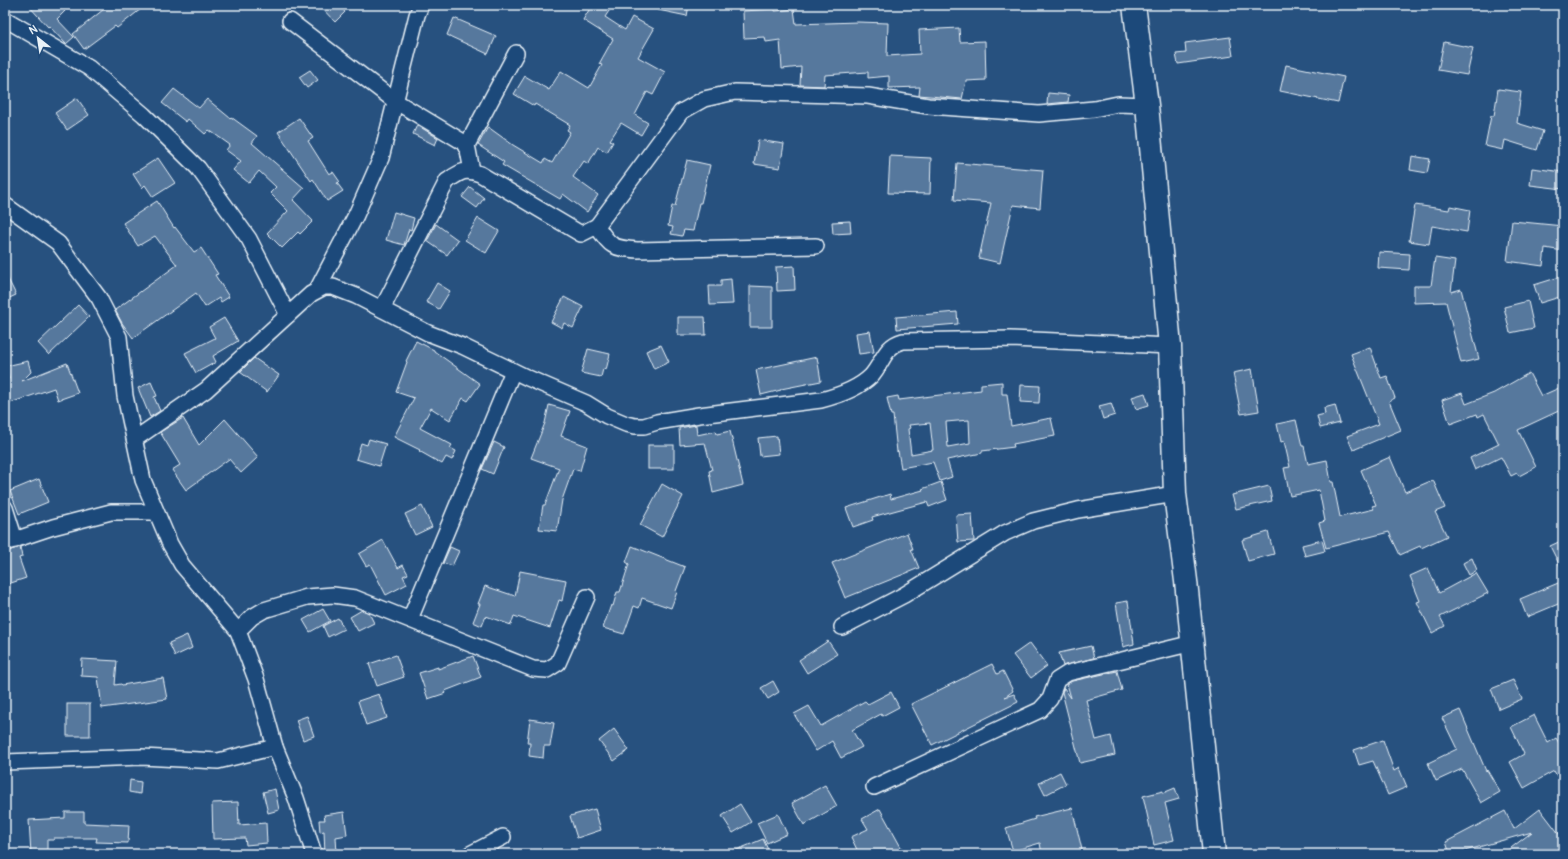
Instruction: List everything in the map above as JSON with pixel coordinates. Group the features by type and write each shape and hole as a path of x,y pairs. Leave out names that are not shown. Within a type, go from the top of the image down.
{"main road":[{"path":"1134,5 1147,104 1170,346 1175,494 1193,643 1214,854"}],"street":[{"path":"135,439 206,390 317,290 356,215 381,158 417,15 421,5"},
{"path":"5,19 89,68 144,115 198,168 249,239 288,315"},
{"path":"290,21 395,101 463,142 468,150 472,171"},
{"path":"466,147 516,53"},
{"path":"382,310 447,181 460,171 472,171 480,174 581,234 597,226 681,112 704,99 735,92 868,96 928,106 1039,114 1094,110 1118,104 1147,104"},
{"path":"5,205 58,243 99,298 119,336 121,343 124,396 135,439 143,480 170,544 182,565 238,631 256,679 275,747 296,798 314,854"},
{"path":"597,226 604,238 616,248 637,250 816,246"},
{"path":"317,290 333,286 428,333 462,346 513,371 586,403 607,416 626,424 644,426 657,422 699,415 821,400 834,397 871,376 890,348 896,343 1010,339 1170,346"},
{"path":"410,619 513,371"},
{"path":"842,627 904,595 1005,533 1033,521 1078,510 1175,494"},
{"path":"5,508 10,542 53,527 111,512 156,512"},
{"path":"238,631 252,617 264,610 307,597 333,595 355,598 533,669 547,670 558,663 586,597"},
{"path":"874,787 1040,710 1050,699 1057,680 1068,673 1193,643"},
{"path":"5,762 142,757 218,761 275,747"},
{"path":"470,854 503,837"}],"building":[{"path":"28,5 59,5 65,11 57,19 74,37 66,44"},
{"path":"109,5 146,5 117,28 115,26 84,49 73,34"},
{"path":"319,5 339,5 345,12 335,22"},
{"path":"592,5 613,5 605,17 625,30 632,17 654,29 638,57 665,72 653,95 647,92 635,115 648,123 641,135 621,123 610,140 613,142 607,152 598,147 588,164 584,161 573,177 598,195 587,212 563,194 560,199 502,165 504,162 478,145 488,127 513,145 543,163 545,159 552,163 570,132 567,130 570,125 535,104 534,106 514,94 525,76 549,90 561,71 589,88 602,65 599,64 613,39 583,20"},
{"path":"658,5 689,5 687,16 658,10"},
{"path":"775,9 775,11 794,9 796,24 858,22 888,23 887,56 920,54 919,30 959,28 960,42 985,41 986,80 966,81 962,99 919,95 920,87 889,88 889,76 868,78 868,72 825,75 824,86 800,85 801,67 782,69 780,40 766,42 765,37 744,38 743,11"},
{"path":"454,18 496,36 488,54 447,35"},
{"path":"1230,37 1233,56 1178,64 1176,54 1186,53 1185,43"},
{"path":"1444,42 1473,48 1467,75 1438,70"},
{"path":"1286,65 1344,77 1338,103 1280,91"},
{"path":"310,70 318,80 307,88 299,77"},
{"path":"174,89 199,108 207,99 230,118 231,117 257,136 252,143 304,188 293,200 313,221 300,234 298,232 282,248 267,233 288,211 270,193 276,187 259,171 249,183 233,170 241,161 226,150 230,145 209,130 205,134 188,119 186,122 162,103"},
{"path":"1498,89 1521,92 1517,123 1543,131 1537,150 1505,140 1503,150 1485,146 1491,116 1494,116"},
{"path":"1048,93 1069,95 1068,102 1047,104"},
{"path":"77,98 89,115 67,130 55,113"},
{"path":"299,118 313,138 308,141 329,174 333,172 340,182 337,183 343,191 327,201 313,179 311,181 278,132"},
{"path":"417,125 438,138 435,145 413,134"},
{"path":"758,140 784,144 780,168 754,164"},
{"path":"890,156 931,158 930,194 888,193"},
{"path":"1412,156 1430,159 1427,173 1410,170"},
{"path":"158,158 175,183 153,197 145,185 142,188 133,174"},
{"path":"687,160 710,165 693,231 684,230 682,236 671,234 673,227 668,226 672,206 675,206"},
{"path":"957,163 1043,170 1040,208 1013,205 1000,263 979,258 991,203 954,200"},
{"path":"1532,168 1563,172 1563,189 1530,185"},
{"path":"470,187 484,198 477,208 462,197"},
{"path":"157,201 174,228 175,227 194,252 201,248 218,274 215,275 229,297 221,302 219,298 205,307 196,293 133,338 115,310 177,265 155,236 138,246 123,223"},
{"path":"1415,205 1449,210 1450,206 1470,210 1467,232 1432,226 1429,244 1409,241"},
{"path":"394,212 414,218 411,230 409,229 404,245 386,240"},
{"path":"478,218 499,231 486,253 465,240"},
{"path":"850,221 851,233 833,234 832,222"},
{"path":"1512,221 1563,226 1563,251 1545,248 1543,266 1507,261"},
{"path":"436,224 458,240 447,255 427,241"},
{"path":"1379,252 1410,254 1409,270 1378,268"},
{"path":"1435,258 1455,261 1451,292 1461,289 1479,359 1461,363 1446,302 1414,303 1414,286 1431,286"},
{"path":"794,266 795,290 777,291 776,267"},
{"path":"5,273 16,295 5,300"},
{"path":"1563,276 1563,296 1540,303 1534,285"},
{"path":"731,279 733,304 710,305 709,286 721,286 721,280"},
{"path":"437,283 450,291 439,309 426,302"},
{"path":"750,286 772,287 772,327 750,327"},
{"path":"564,297 583,307 573,328 564,323 562,328 551,322"},
{"path":"1528,301 1534,328 1510,333 1504,307"},
{"path":"78,305 89,317 49,355 38,343"},
{"path":"957,312 958,324 897,329 896,317"},
{"path":"678,317 705,317 706,335 678,335"},
{"path":"224,318 238,341 213,356 216,362 196,373 185,353 215,338 209,327"},
{"path":"870,331 874,352 859,354 856,333"},
{"path":"416,341 434,350 480,384 468,401 463,398 450,420 431,408 420,428 452,445 450,448 456,451 452,460 446,457 442,464 419,451 420,450 394,437 414,398 396,392 407,362 406,361"},
{"path":"661,345 669,362 654,369 646,351"},
{"path":"1370,347 1381,378 1387,376 1395,398 1389,401 1401,430 1353,450 1347,436 1379,424 1351,354"},
{"path":"588,349 610,354 606,370 603,369 601,377 581,373"},
{"path":"817,357 821,381 781,389 761,395 756,370"},
{"path":"254,358 279,375 267,392 240,372"},
{"path":"28,361 31,372 22,381 67,363 78,393 58,400 54,388 10,403 7,395 5,397 5,380 9,379 6,366"},
{"path":"1252,369 1259,411 1241,414 1233,373"},
{"path":"1529,373 1541,396 1559,388 1563,396 1563,409 1518,430 1536,467 1519,476 1517,473 1511,476 1501,457 1475,470 1470,458 1499,444 1484,414 1478,417 1477,414 1450,424 1442,400 1462,393 1466,404 1494,393"},
{"path":"151,382 157,396 154,397 160,411 150,417 138,388"},
{"path":"1002,382 1002,394 1007,394 1011,426 1051,418 1055,436 1013,444 1014,447 982,451 982,453 947,460 952,477 940,481 933,462 901,468 898,451 897,452 893,415 891,415 887,398 898,396 899,400 981,390 981,384","holes":["969,420 970,443 948,447 946,422","930,423 933,450 911,454 908,429 910,428 909,425"]},
{"path":"1021,385 1040,386 1039,403 1020,402"},
{"path":"1145,393 1149,405 1136,409 1132,397"},
{"path":"1111,403 1115,415 1103,419 1099,406"},
{"path":"549,405 570,411 561,436 587,446 580,471 573,469 562,500 557,531 539,529 543,505 545,505 559,468 531,458 545,423"},
{"path":"1335,405 1340,423 1320,428 1317,416 1325,414 1324,408"},
{"path":"183,418 199,445 225,419 258,457 241,473 229,459 186,490 172,470 180,465 160,432"},
{"path":"1296,420 1308,464 1327,460 1340,517 1374,509 1372,506 1376,505 1361,470 1390,457 1405,492 1433,480 1445,508 1435,512 1447,536 1421,548 1420,546 1400,555 1389,532 1326,548 1319,523 1325,521 1319,490 1290,496 1284,468 1290,467 1284,441 1281,442 1277,424"},
{"path":"696,425 697,435 716,431 717,434 730,431 743,485 713,493 709,471 712,470 705,443 680,445 679,428"},
{"path":"777,436 779,454 760,456 758,438"},
{"path":"369,439 386,444 379,466 356,459 361,443 367,445"},
{"path":"494,442 504,447 493,474 482,469"},
{"path":"648,445 674,445 674,469 648,469"},
{"path":"39,479 48,502 19,514 10,491"},
{"path":"941,482 947,500 929,507 927,502 872,517 873,520 853,527 846,508 890,494 891,499 923,490 922,489"},
{"path":"662,484 683,496 662,537 640,525"},
{"path":"1269,486 1272,501 1236,509 1232,495"},
{"path":"422,506 432,527 415,535 405,514"},
{"path":"972,514 974,541 958,542 956,515"},
{"path":"1268,532 1274,554 1248,561 1242,540"},
{"path":"907,533 913,549 911,549 919,568 845,598 838,581 840,580 832,563"},
{"path":"383,540 398,568 403,565 408,574 403,576 407,584 386,595 370,564 366,566 359,554"},
{"path":"1322,540 1325,551 1305,556 1302,545"},
{"path":"1563,540 1563,572 1550,546"},
{"path":"632,546 685,567 671,608 642,598 639,608 634,606 624,634 603,628 611,605 613,606 617,592 620,592 629,564 626,562"},
{"path":"20,547 22,557 19,558 26,578 5,585 5,552"},
{"path":"450,547 459,551 452,566 443,563"},
{"path":"1472,558 1477,570 1469,575 1463,563"},
{"path":"1428,568 1439,593 1476,573 1488,593 1440,617 1445,626 1432,633 1417,602 1420,601 1410,576"},
{"path":"520,571 566,580 562,601 559,600 550,628 514,616 511,625 486,616 482,626 473,622 485,586 515,596"},
{"path":"1563,581 1563,602 1527,617 1520,599"},
{"path":"1128,601 1134,644 1123,647 1116,603"},
{"path":"323,609 330,621 310,632 303,620"},
{"path":"362,610 369,613 374,623 358,631 350,617"},
{"path":"338,618 344,629 328,637 323,626"},
{"path":"187,635 192,648 175,656 169,643"},
{"path":"828,641 837,654 807,673 799,660"},
{"path":"1030,643 1047,666 1031,678 1013,655"},
{"path":"1091,646 1094,658 1063,666 1059,653"},
{"path":"396,655 404,677 377,686 369,664"},
{"path":"473,656 481,677 445,691 446,693 428,699 419,673 438,667 438,669"},
{"path":"82,659 117,661 115,685 163,678 167,699 102,708 98,677 81,676"},
{"path":"992,664 997,674 1003,671 1013,691 1005,697 1014,694 1018,702 932,745 911,704"},
{"path":"1117,671 1122,690 1086,700 1096,740 1111,736 1115,755 1080,763 1062,692 1064,688 1071,698 1067,684 1072,681"},
{"path":"1513,680 1522,699 1499,709 1491,689"},
{"path":"773,681 779,692 768,699 761,688"},
{"path":"891,692 899,707 882,716 881,714 852,730 862,747 841,758 832,741 816,751 794,714 809,706 821,726 865,701 868,704"},
{"path":"379,694 387,718 366,725 358,701"},
{"path":"67,704 90,704 90,736 67,736"},
{"path":"1460,710 1486,771 1487,770 1500,792 1481,803 1462,769 1436,781 1428,763 1457,749 1442,718"},
{"path":"1534,715 1548,743 1556,738 1563,749 1563,786 1554,771 1524,788 1510,762 1524,754 1511,727"},
{"path":"307,716 314,736 303,740 296,720"},
{"path":"530,719 554,723 550,746 544,746 543,758 529,756 530,743 527,743"},
{"path":"614,729 629,750 614,761 599,741"},
{"path":"1383,740 1394,771 1399,768 1407,787 1388,795 1373,761 1359,765 1354,750"},
{"path":"1060,772 1066,784 1045,795 1039,783"},
{"path":"130,780 141,782 140,794 129,792"},
{"path":"825,785 837,806 804,825 792,803"},
{"path":"1175,788 1179,799 1165,803 1174,840 1154,845 1143,796 1163,791 1163,793"},
{"path":"275,789 279,810 268,813 263,792"},
{"path":"238,802 239,825 266,823 267,843 246,845 245,838 213,839 212,803"},
{"path":"740,804 751,822 733,833 722,816"},
{"path":"1072,808 1083,854 1042,854 1040,843 1013,851 1006,828 1035,819 1034,817"},
{"path":"595,809 601,830 577,838 570,816"},
{"path":"880,809 902,849 893,854 859,854 851,837 868,829 862,819"},
{"path":"1540,809 1563,839 1563,854 1503,854 1532,832 1450,854 1446,842 1505,811 1514,829"},
{"path":"65,812 84,812 84,823 129,825 128,843 96,842 97,838 54,838 54,840 47,840 47,854 31,854 29,820 65,818"},
{"path":"344,812 347,835 336,837 337,854 325,854 324,831 320,832 319,820 325,820 324,815"},
{"path":"778,814 787,834 767,843 757,823"},
{"path":"763,839 770,854 727,854"}]}
